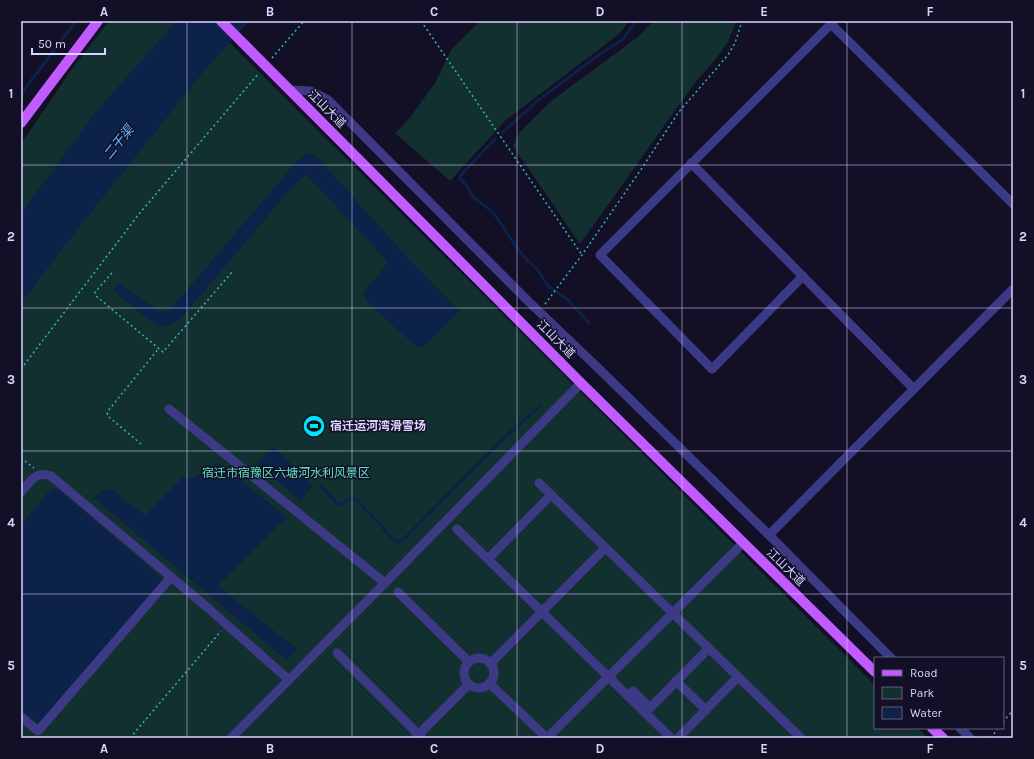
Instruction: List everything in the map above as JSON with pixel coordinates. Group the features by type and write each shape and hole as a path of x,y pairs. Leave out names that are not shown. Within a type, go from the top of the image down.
{"main road":[{"path":"21,123 98,21"},
{"name":"江山大道","path":"221,21 581,383 743,544 874,671"},
{"path":"933,729 942,738"}],"street":[{"path":"803,276 712,369 600,255 832,23 1013,204"},
{"path":"291,90 311,91 328,100 539,312 769,535 890,657"},
{"path":"691,163 914,388"},
{"path":"769,535 1013,289"},
{"path":"231,738 581,383"},
{"path":"169,409 385,583"},
{"path":"21,492 36,476 46,474 51,476 227,625 289,680"},
{"path":"539,483 801,738"},
{"path":"488,559 551,495"},
{"path":"457,529 671,738"},
{"path":"489,683 547,738 743,544"},
{"path":"490,664 605,548"},
{"path":"21,717 38,731 171,577"},
{"path":"398,592 469,662"},
{"path":"628,696 633,691 650,708 709,648"},
{"path":"337,653 419,737 469,684"},
{"path":"480,658 485,659 490,664 493,670 493,675 489,683 480,688 469,684 464,673 469,662 480,658"},
{"path":"678,738 738,677"},
{"path":"676,681 706,710"},
{"path":"961,729 970,738"}],"path":[{"path":"268,62 304,21"},
{"path":"421,21 582,255"},
{"path":"539,312 582,255 678,113 728,55 735,43 742,21"},
{"path":"21,369 139,214 263,68"},
{"path":"112,272 95,292 96,296 163,352 232,272"},
{"path":"141,444 107,415 108,411 159,348"},
{"path":"21,458 41,474"},
{"path":"130,738 227,625"},
{"path":"1004,721 1013,710"},
{"path":"991,738 997,729"}],"green space":[{"name":"宿迁市宿豫区六塘河水利风景区","path":"109,21 208,21 874,684 874,729 919,729 928,738 21,738 21,144 74,66"},
{"path":"480,21 629,21 621,32 610,41 506,120 450,181 395,133 409,119 435,83 451,50"},
{"path":"653,21 736,21 722,51 689,91 580,244 513,146 519,133 551,101 638,37"}],"water":[{"name":"二干渠","path":"177,21 249,21 204,71 80,226 21,303 21,213 98,109"},
{"path":"311,153 316,156 407,257 459,311 424,347 417,347 369,304 363,294 386,265 387,261 307,175 293,186 182,317 173,323 167,326 157,326 113,290 119,282 156,310 165,312 170,310 298,160"},
{"path":"274,447 313,485 300,501 258,463"},
{"path":"220,464 287,517 218,586 297,649 286,660 94,498 101,491 111,489 145,516 183,477 194,478 215,465"},
{"path":"57,488 161,577 163,582 38,724 21,710 21,525 50,490"}],"waterway":[{"path":"21,94 76,21"},
{"path":"503,132 537,101 600,54 623,39 636,21"},
{"path":"495,139 461,175 460,179 467,186 473,197 493,212 517,248 537,269 548,286 568,300 589,323"},
{"path":"321,486 339,505 351,499 356,499 395,541 399,542 406,537 506,436 540,406"}],"place":[{"name":"宿迁运河湾滑雪场","path":"314,426"}]}
